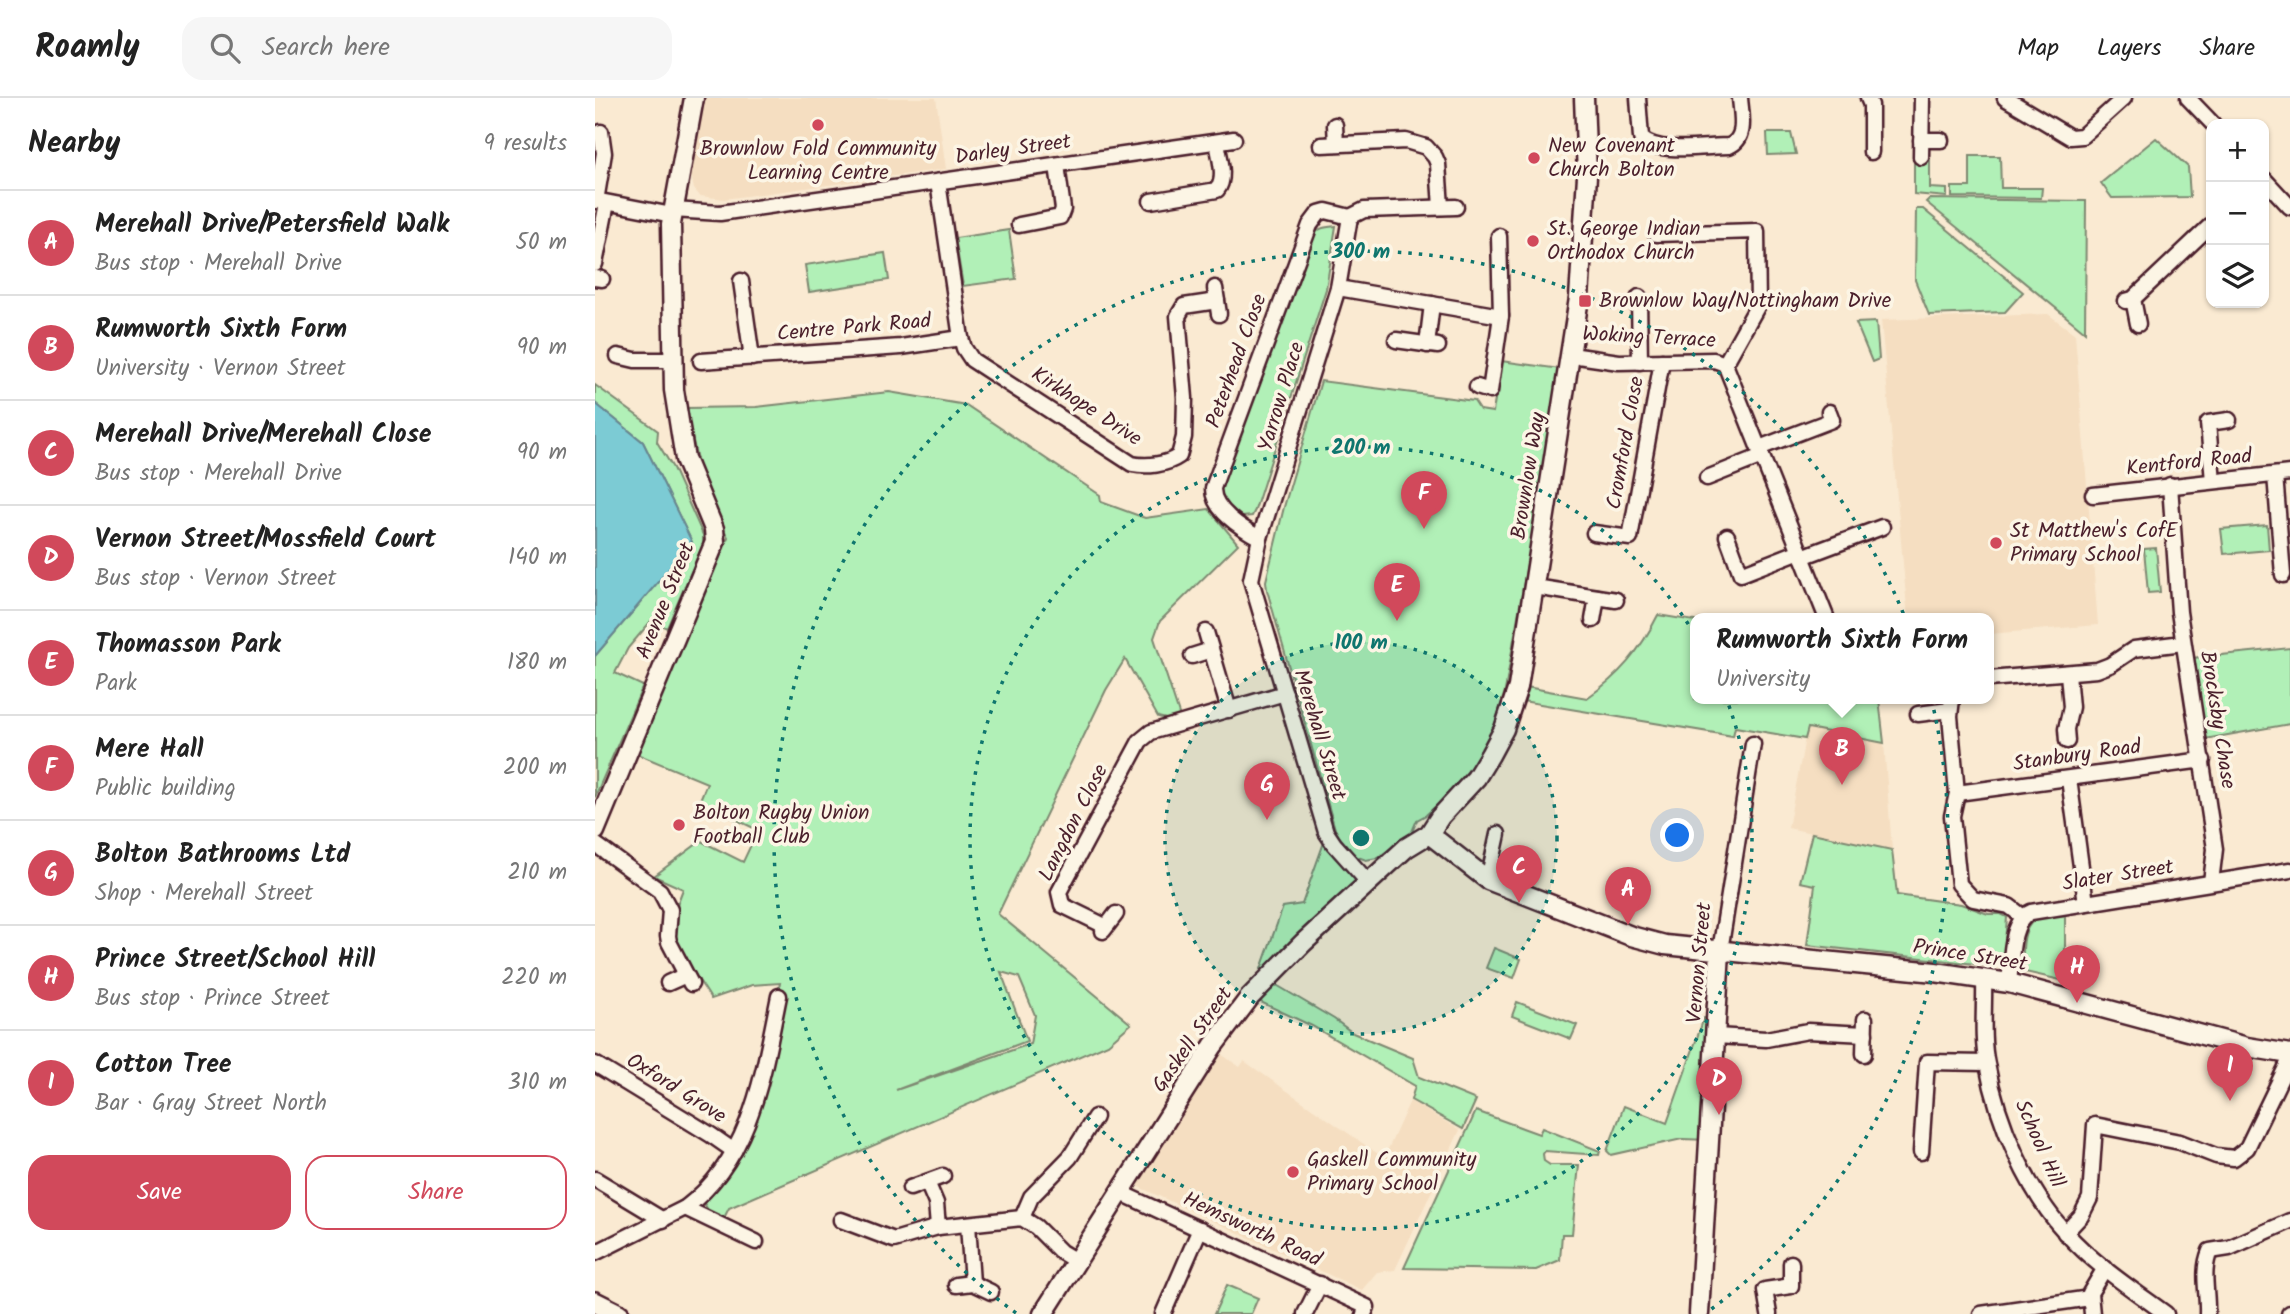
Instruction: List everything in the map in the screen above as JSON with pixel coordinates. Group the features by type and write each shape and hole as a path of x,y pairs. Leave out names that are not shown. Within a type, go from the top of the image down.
{"street":[{"name":"Avenue Street","path":"595,831 715,542 715,529 685,459 675,403 670,236 694,98"},
{"name":"Brownlow Way","path":"1429,834 1440,817 1476,778 1504,729 1518,687 1579,298 1587,194 1584,98"},
{"path":"1638,98 1641,138 1649,145 1661,148 1735,143 1742,130 1740,98"},
{"path":"1868,98 1871,105 1871,152"},
{"path":"1921,157 1922,98"},
{"path":"2005,98 2076,138 2082,136 2124,98"},
{"path":"2188,98 2208,119"},
{"path":"1335,125 1329,145 1406,141 1426,147 1438,164 1449,207 1364,210 1350,217"},
{"path":"595,264 604,153 601,132"},
{"name":"Darley Street","path":"599,201 673,212 720,214 1234,139"},
{"path":"1921,140 1941,140"},
{"path":"1151,201 1217,190 1221,186 1222,178 1217,142"},
{"path":"1019,225 1060,217 1063,209 1057,165"},
{"name":"Kirkhope Drive","path":"938,182 961,338 972,360 1136,465 1165,462 1179,456 1184,437 1185,388 1178,316 1184,306 1217,301"},
{"path":"2267,182 2290,207"},
{"name":"Peterhead Close","path":"1260,538 1244,529 1217,504 1213,488 1310,225 1315,216 1326,211 1350,217"},
{"name":"Yarrow Place","path":"1252,588 1251,571 1260,538 1338,288 1350,217"},
{"path":"2138,324 2130,300 2206,230"},
{"path":"1656,234 1757,231 1758,305 1725,364 1825,613"},
{"path":"1477,387 1490,391 1501,316 1499,236"},
{"name":"Centre Park Road","path":"740,281 752,358"},
{"path":"1338,288 1501,316"},
{"path":"1639,298 1640,362"},
{"path":"1396,340 1432,345 1432,304"},
{"name":"Centre Park Road","path":"701,361 901,347 961,338"},
{"name":"Woking Terrace","path":"1571,355 1619,362 1714,360 1725,364"},
{"path":"618,356 635,360 673,360"},
{"name":"Cromford Close","path":"1594,533 1630,538 1662,361"},
{"path":"1712,470 1832,420 1829,412"},
{"path":"2213,481 2208,423 2229,420"},
{"name":"Kentford Road","path":"2093,495 2290,473"},
{"path":"2275,475 2285,565"},
{"path":"2170,485 2183,643"},
{"path":"1727,536 1741,574 1882,527"},
{"path":"1535,587 1616,600"},
{"name":"Merehall Street","path":"1252,588 1326,832 1368,882"},
{"path":"1593,620 1597,597"},
{"path":"1206,632 1229,710 1285,693"},
{"name":"Brocksby Chase","path":"1994,679 2068,674 2105,668 2139,648 2183,643 2215,849 2211,883"},
{"path":"1192,656 1211,650"},
{"path":"2067,741 2066,729 2071,707 2068,674"},
{"path":"1918,714 1951,705 1958,793 1952,816 1959,884 1973,899 2009,906 2022,916 2015,934 2009,983"},
{"name":"Langdon Close","path":"1117,914 1104,929 1062,905 1059,892 1140,741 1164,724 1229,710"},
{"name":"Vernon Street","path":"1699,1314 1720,951 1753,744"},
{"name":"Stanbury Road","path":"1958,793 2203,760"},
{"path":"2069,779 2087,902"},
{"name":"Prince Street","path":"1429,834 1488,880 1631,936 1665,945 1985,978 2247,1047 2290,1054"},
{"name":"Gaskell Street","path":"1043,1314 1231,1020 1303,943 1406,848 1429,834"},
{"path":"1488,880 1502,851 1498,834"},
{"path":"595,844 660,891 670,910 669,942 689,979 668,984"},
{"name":"Slater Street","path":"2022,916 2087,902 2290,870"},
{"name":"School Hill","path":"1985,978 1986,1063 2015,1153 2044,1206 2065,1233 2105,1268 2166,1314"},
{"path":"595,1253 685,1208 712,1184 734,1151 751,1117 779,996"},
{"path":"1716,1036 1766,1039 1808,1031 1865,1026 1864,1054"},
{"path":"2065,1233 2081,1216 2090,1198 2095,1125 2180,1142 2222,1158 2241,1155 2247,1148 2290,1059"},
{"path":"1921,1152 1927,1062 1986,1063"},
{"name":"Oxford Grove","path":"595,1064 734,1151"},
{"path":"1022,1218 1031,1198 1070,1157 1095,1117"},
{"path":"1068,1132 1081,1140"},
{"path":"910,1188 943,1176"},
{"path":"595,1179 663,1220"},
{"path":"927,1182 936,1203 938,1227"},
{"name":"Hemsworth Road","path":"1119,1192 1320,1284 1365,1310"},
{"path":"685,1208 734,1239 756,1242"},
{"path":"841,1220 863,1222 894,1240 938,1227 1022,1218 1036,1227 1061,1252 1076,1261"},
{"path":"2207,1314 2205,1274 2210,1251 2229,1248 2290,1221"},
{"path":"968,1224 972,1283"},
{"path":"1163,1314 1200,1229"},
{"path":"1769,1314 1765,1290 1791,1286 1791,1263"},
{"path":"2092,1314 2090,1298 2094,1285 2105,1268"},
{"path":"956,1284 972,1283 991,1292"},
{"path":"1305,1314 1320,1284"},
{"path":"1989,1313 2090,1298"}],"shaded area":[{"name":"Brownlow Fold Community Learning Centre","path":"701,98 936,98 946,169 724,199 700,196 694,189 690,171"},
{"name":"St Matthew's CofE Primary School","path":"2048,314 2075,334 2098,625 1994,634 1994,613 1907,613 1881,320"},
{"path":"1807,728 1884,743 1892,850 1788,828"},
{"name":"Gaskell Community Primary School","path":"1221,1054 1240,1067 1244,1061 1384,1158 1410,1101 1460,1130 1395,1270 1377,1272 1362,1290 1137,1186"}],"green space":[{"path":"1767,133 1791,133 1796,154 1768,155"},
{"path":"2156,138 2188,167 2190,197 2112,198 2101,183"},
{"path":"1970,156 2000,156 2001,188 2042,188 2041,198 1952,197 1952,187 1970,187"},
{"path":"1930,160 1930,188 1947,189 1947,197 1914,194 1914,162"},
{"path":"1929,199 2086,201 2085,332 1926,202"},
{"path":"1916,209 1923,209 2023,292 2005,312 1929,315 1915,280"},
{"path":"1336,226 1326,289 1255,510 1252,516 1242,517 1222,500 1220,487 1312,237 1323,228"},
{"path":"1009,230 1016,279 963,286 955,238"},
{"path":"885,253 889,280 809,292 805,265"},
{"path":"1876,322 1879,359 1872,362 1856,323"},
{"path":"1501,361 1561,369 1505,691 1494,727 1474,763 1451,792 1417,820 1411,834 1377,858 1366,860 1355,856 1335,829 1267,590 1266,581 1284,507 1321,381 1474,401 1480,410 1493,412"},
{"path":"595,385 658,431 657,442 673,468 703,535 703,544 667,628 651,621 628,648 615,673 643,686 595,797 595,656 692,542 643,442 595,403"},
{"path":"889,392 966,405 1100,495 1101,502 1145,518 1209,509 1238,544 1160,621 1154,638 1182,723 1158,717 1125,659 1106,690 998,914 1131,1024 1108,1044 729,1208 724,1218 709,1212 701,1198 759,1093 780,983 752,985 711,999 675,936 674,918 683,889 654,876 701,841 743,862 758,830 699,802 707,783 637,754 728,537 704,493 686,408 756,407","holes":["1001,972 1019,977 1035,1015 1030,1044 896,1090 1027,1041"]},
{"path":"2267,525 2269,550 2224,554 2221,529"},
{"path":"2156,548 2160,592 2148,593 2144,549"},
{"path":"1658,615 1690,620 1690,704 1880,704 1884,743 1808,728 1805,739 1735,727 1733,736 1522,701 1526,687 1587,698 1628,661"},
{"path":"2290,648 2290,724 2205,739 2192,658"},
{"path":"1812,833 1892,850 1897,895 1961,904 1988,914 2007,917 2004,955 1999,962 1984,965 1807,945 1815,885 1800,882"},
{"path":"1327,834 1368,882 1271,977 1261,969 1283,907 1302,904"},
{"path":"2065,915 2065,981 2025,972 2023,951 2025,935 2031,923 2047,916"},
{"path":"1494,948 1521,959 1514,978 1486,968"},
{"path":"1268,980 1353,1033 1413,1058 1419,1077 1476,1100 1463,1129 1411,1100 1415,1086 1312,1026 1250,997"},
{"path":"1517,1002 1577,1025 1571,1039 1512,1016"},
{"path":"1704,1018 1717,1019 1709,1140 1682,1139 1611,1155 1607,1151 1624,1106 1667,1123"},
{"path":"1476,1111 1539,1134 1542,1128 1600,1151 1599,1155 1545,1151 1543,1154 1544,1161 1550,1165 1579,1165 1572,1234 1562,1234 1560,1260 1536,1270 1404,1268"},
{"path":"1227,1285 1258,1298 1251,1314 1214,1314"}],"water":[{"path":"595,403 643,442 692,542 595,656"}],"place":[{"name":"Brownlow Fold Community Learning Centre","path":"818,125"},
{"name":"New Covenant Church Bolton","path":"1534,158"},
{"name":"St. George Indian Orthodox Church","path":"1533,241"},
{"name":"Brownlow Way/Nottingham Drive","path":"1585,301"},
{"name":"Mere Hall","path":"1424,529"},
{"name":"St Matthew's CofE Primary School","path":"1996,543"},
{"name":"Thomasson Park","path":"1397,621"},
{"name":"Rumworth Sixth Form","path":"1842,785"},
{"name":"Bolton Bathrooms Ltd","path":"1267,820"},
{"name":"Bolton Rugby Union Football Club","path":"679,825"},
{"name":"Merehall Drive/Merehall Close","path":"1519,903"},
{"name":"Merehall Drive/Petersfield Walk","path":"1628,925"},
{"name":"Prince Street/School Hill","path":"2077,1003"},
{"name":"Cotton Tree","path":"2230,1101"},
{"name":"Vernon Street/Mossfield Court","path":"1719,1115"},
{"name":"Gaskell Community Primary School","path":"1293,1172"}]}
